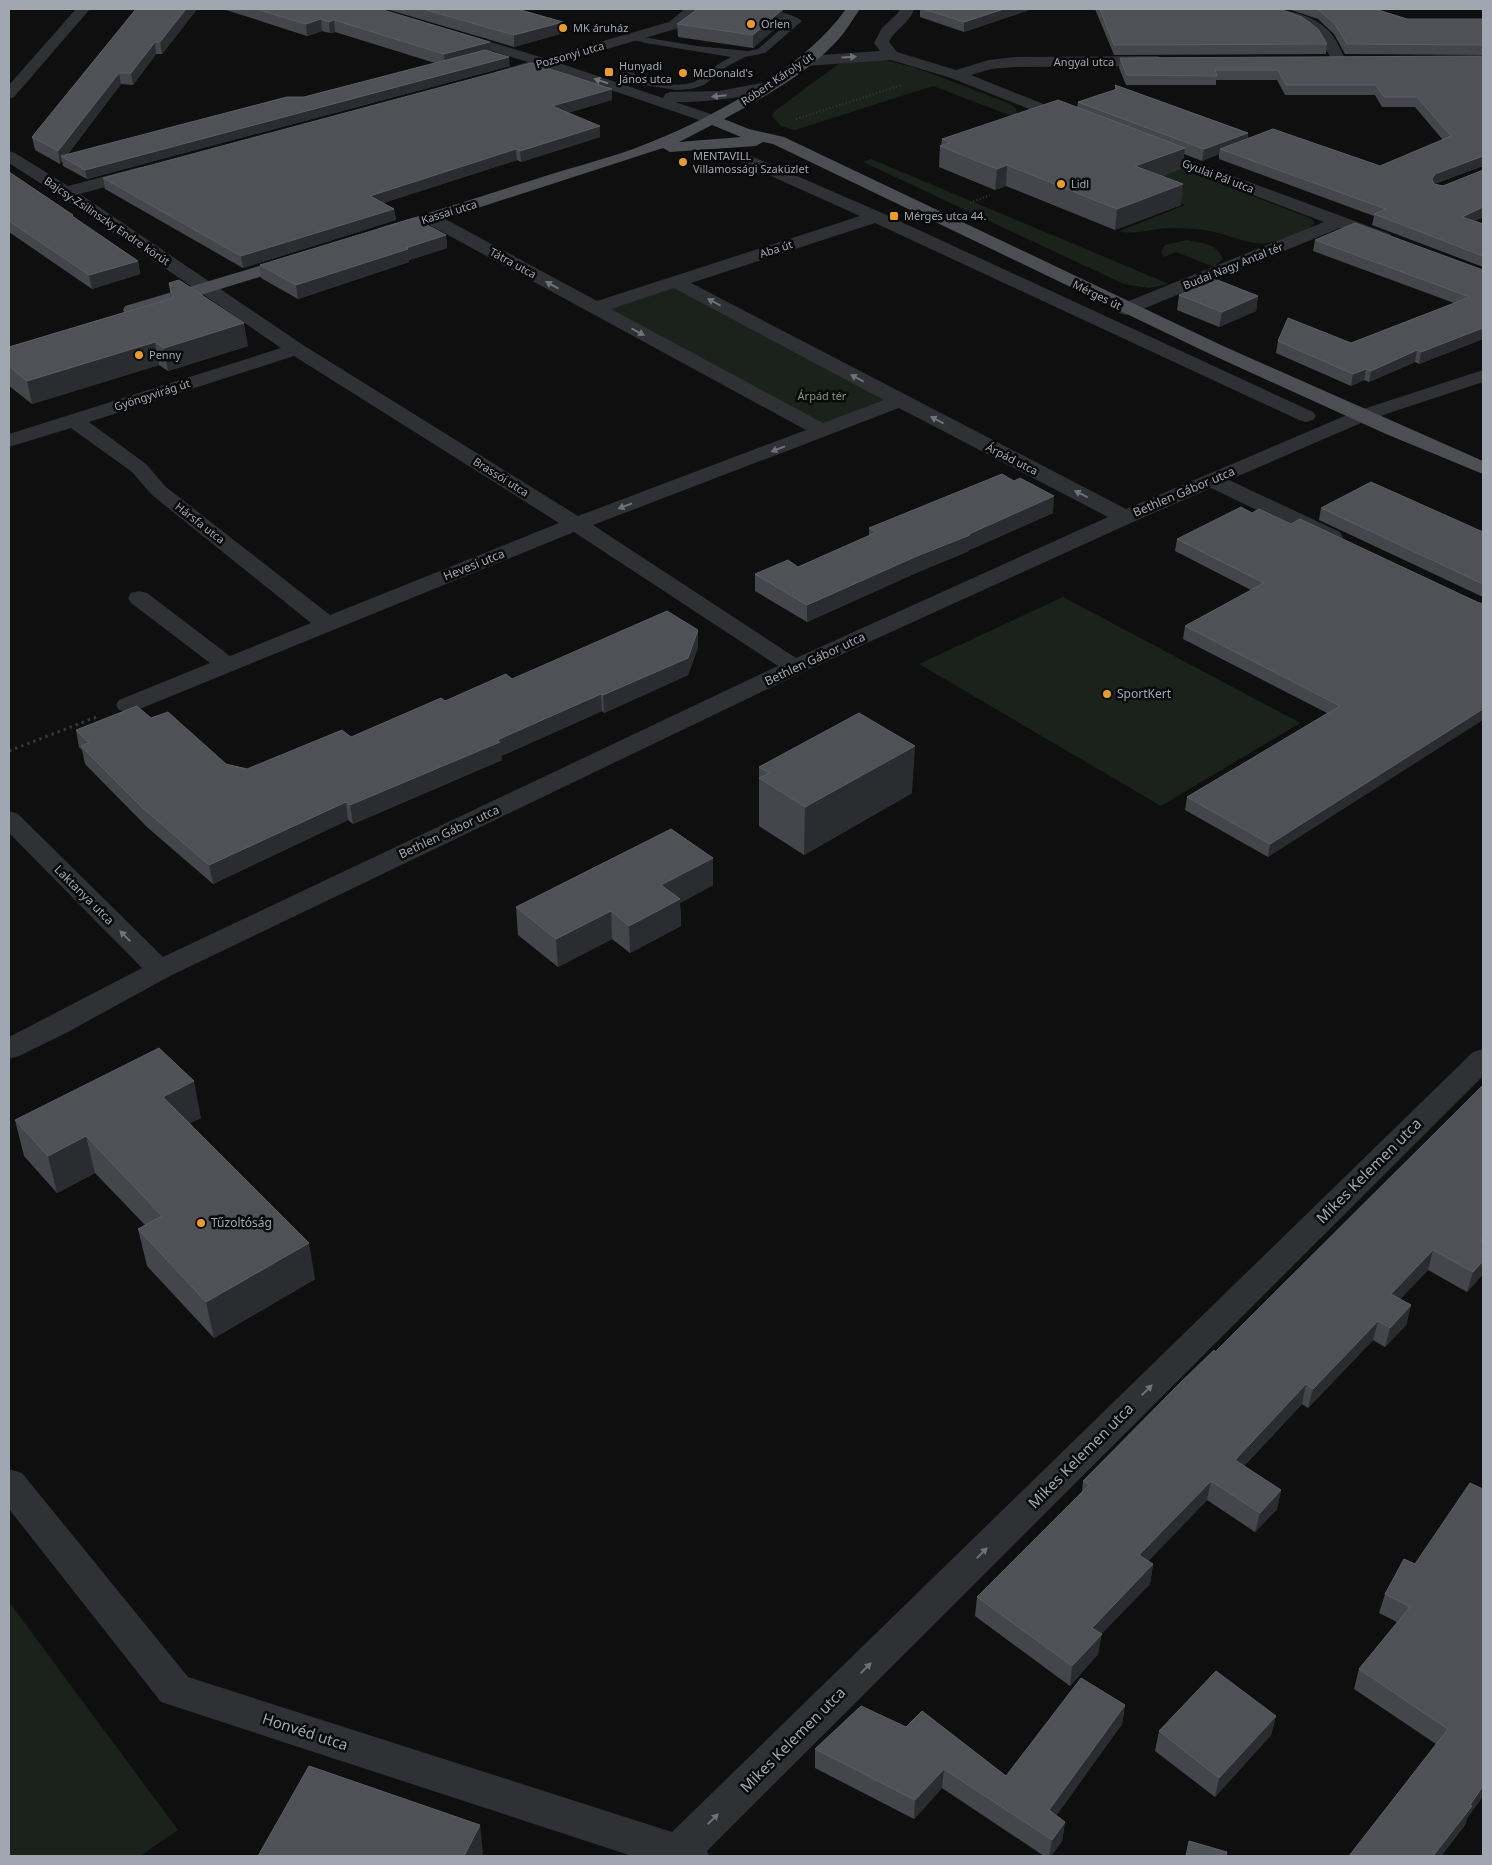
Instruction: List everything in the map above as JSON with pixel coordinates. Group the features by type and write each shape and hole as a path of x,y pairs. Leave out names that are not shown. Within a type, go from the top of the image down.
{"main road":[{"name":"Róbert Károly út","path":"714,120 760,102 837,32 849,11"},
{"path":"760,102 762,127 778,140"},
{"name":"Mérges út","path":"714,120 744,133 778,140 1126,309 1361,416 1483,468"},
{"name":"Kassai utca","path":"365,238 648,149 714,120"},
{"path":"648,149 778,140"},
{"path":"112,316 308,256"}],"street":[{"path":"9,94 83,9"},
{"name":"Pozsonyi utca","path":"488,78 674,25 693,9"},
{"path":"1270,9 1306,22 1324,34 1339,60"},
{"path":"892,54 881,43 887,31 906,12"},
{"path":"439,30 546,63 714,120"},
{"path":"806,61 845,56 892,54 956,76 1090,128"},
{"path":"1320,60 1358,60"},
{"name":"Angyal utca","path":"956,76 989,65 1015,62 1172,61"},
{"path":"645,96 711,97 739,94 760,102"},
{"name":"Gyulai Pál utca","path":"1136,145 1402,245"},
{"name":"Mérges út","path":"737,155 876,217 1306,416"},
{"name":"Bajcsy-Zsilinszky Endre körút","path":"9,156 66,192 205,288"},
{"path":"66,192 152,169"},
{"name":"Aba út","path":"676,282 876,217"},
{"name":"Tátra utca","path":"430,218 595,308"},
{"name":"Budai Nagy Antal tér","path":"1126,309 1339,222"},
{"path":"595,308 676,282 900,401"},
{"name":"Brassói utca","path":"205,288 296,349 576,524 795,667"},
{"path":"595,308 823,431 900,401"},
{"name":"Gyöngyvirág út","path":"9,441 296,349"},
{"name":"Bethlen Gábor utca","path":"9,1049 160,970 795,667 1125,517 1213,481 1361,416 1483,376"},
{"name":"Árpád utca","path":"900,401 1125,517"},
{"name":"Hársfa utca","path":"74,420 139,468 159,490 327,624"},
{"name":"Hevesi utca","path":"128,705 576,524 823,431"},
{"path":"1213,481 1348,544"},
{"path":"139,598 226,664"},
{"name":"Laktanya utca","path":"9,819 160,970"},
{"name":"Mikes Kelemen utca","path":"684,1854 1483,1059"},
{"name":"Honvéd utca","path":"9,1483 176,1690 684,1854"}],"lane":[{"path":"622,65 635,81 676,87 691,86 700,83 724,64 742,55 758,52 796,21 791,18 726,9"},
{"path":"635,37 654,42 742,55"}],"path":[{"path":"790,121 903,84"},
{"path":"966,205 990,195"},
{"path":"9,751 128,705"}],"green space":[{"path":"872,58 922,70 1003,101 1016,109 1017,118 933,86 795,130 781,126 772,116 776,110 840,63"},
{"path":"1082,131 1310,218 1315,223 1288,239 1263,244 1193,229 1165,228 1132,232 1119,231 1185,205 1139,187"},
{"path":"871,159 1169,284 1149,288 1124,284 863,162"},
{"path":"1187,240 1213,247 1221,254 1223,259 1214,267 1176,252 1164,257 1161,252 1165,245"},
{"name":"Árpád tér","path":"675,286 893,402 824,428 602,309"},
{"name":"SportKert","path":"1063,597 1300,723 1161,806 919,664"},
{"path":"9,1602 178,1830 140,1856 9,1856"}],"building":[{"path":"136,9 186,9 160,42 155,42 131,73 119,73 58,151 32,137"},
{"path":"256,9 380,9 490,42 444,54 334,20 329,22 321,19 306,24"},
{"path":"423,9 517,9 563,22 514,35"},
{"path":"698,9 783,9 753,35 677,24"},
{"path":"924,9 1004,9 964,22"},
{"path":"1100,9 1279,9 1302,17 1318,29 1327,44 1114,45"},
{"path":"1316,9 1375,9 1407,19 1483,19 1483,45 1347,44 1335,24"},
{"path":"485,50 509,57 85,170 61,156 287,97 304,97"},
{"path":"1483,56 1483,156 1435,174 1432,179 1434,184 1443,186 1483,170 1483,207 1462,217 1483,224 1483,256 1374,214 1386,209 1220,149 1273,129 1380,166 1451,136 1417,97 1384,97 1376,85 1286,85 1278,70 1215,70 1217,76 1127,75 1120,58"},
{"path":"531,63 612,89 552,106 600,126 520,151 516,149 370,196 394,209 241,256 103,178"},
{"path":"1115,85 1248,133 1204,149 1078,102 1117,89"},
{"path":"1058,100 1185,148 1135,166 1183,184 1117,209 1007,165 997,169 940,146 950,143 942,139"},
{"path":"9,172 138,261 89,275 9,221"},
{"path":"414,218 446,235 296,285 260,265"},
{"path":"1355,223 1483,270 1483,328 1421,352 1417,350 1371,371 1366,369 1353,374 1278,341 1288,318 1351,343 1470,297 1315,240"},
{"path":"1215,279 1258,296 1222,312 1179,295"},
{"path":"179,280 244,323 164,348 155,342 27,381 9,366 9,347 173,298 169,283"},
{"path":"1002,474 1014,481 1020,478 1054,496 970,535 917,556 807,605 755,574 788,560 798,567 877,532 869,528"},
{"path":"1371,482 1483,532 1483,584 1321,508"},
{"path":"1241,507 1252,513 1259,509 1291,524 1300,519 1483,604 1483,709 1270,844 1187,797 1340,706 1185,626 1264,583 1177,539"},
{"path":"667,611 698,630 688,658 497,740 500,742 350,805 346,802 209,865 144,809 81,746 89,743 76,730 137,706 151,718 168,712 226,764 247,769 342,730 351,737 441,698 445,701 506,674 512,679"},
{"path":"859,713 915,746 805,807 759,778 769,773 759,767"},
{"path":"671,829 713,858 661,885 680,899 629,926 611,911 556,939 516,907"},
{"name":"Tűzoltóság","path":"159,1048 194,1081 163,1097 309,1243 206,1302 138,1229 162,1216 86,1136 48,1156 15,1120"},
{"path":"1483,1085 1483,1236 1480,1240 1483,1242 1483,1261 1473,1272 1433,1250 1391,1294 1411,1305 1390,1328 1378,1321 1313,1389 1306,1384 1235,1460 1281,1490 1260,1513 1211,1481 1139,1555 1153,1564 1092,1628 1102,1634 1072,1666 977,1597 1089,1485 1083,1481"},
{"path":"1470,1483 1483,1489 1483,1786 1470,1805 1472,1806 1433,1856 1349,1856 1448,1729 1359,1669 1410,1607 1385,1594 1404,1559 1415,1564"},
{"path":"1216,1671 1276,1716 1219,1778 1159,1731"},
{"path":"1081,1678 1125,1705 1049,1810 1065,1822 1052,1840 944,1769 915,1800 815,1749 861,1706 906,1727 922,1711 1006,1776"},
{"path":"309,1766 480,1825 464,1856 258,1856"},
{"path":"1189,1841 1227,1852 1226,1856 1186,1856"}],"place":[{"name":"Orlen","path":"751,24"},
{"name":"MK áruház","path":"563,28"},
{"name":"Hunyadi János utca","path":"609,72"},
{"name":"McDonald's","path":"683,73"},
{"name":"MENTAVILL Villamossági Szaküzlet","path":"683,162"},
{"name":"Lidl","path":"1061,184"},
{"name":"Mérges utca 44.","path":"894,216"},
{"name":"Penny","path":"139,355"},
{"name":"SportKert","path":"1107,694"},
{"name":"Tűzoltóság","path":"201,1223"}]}
